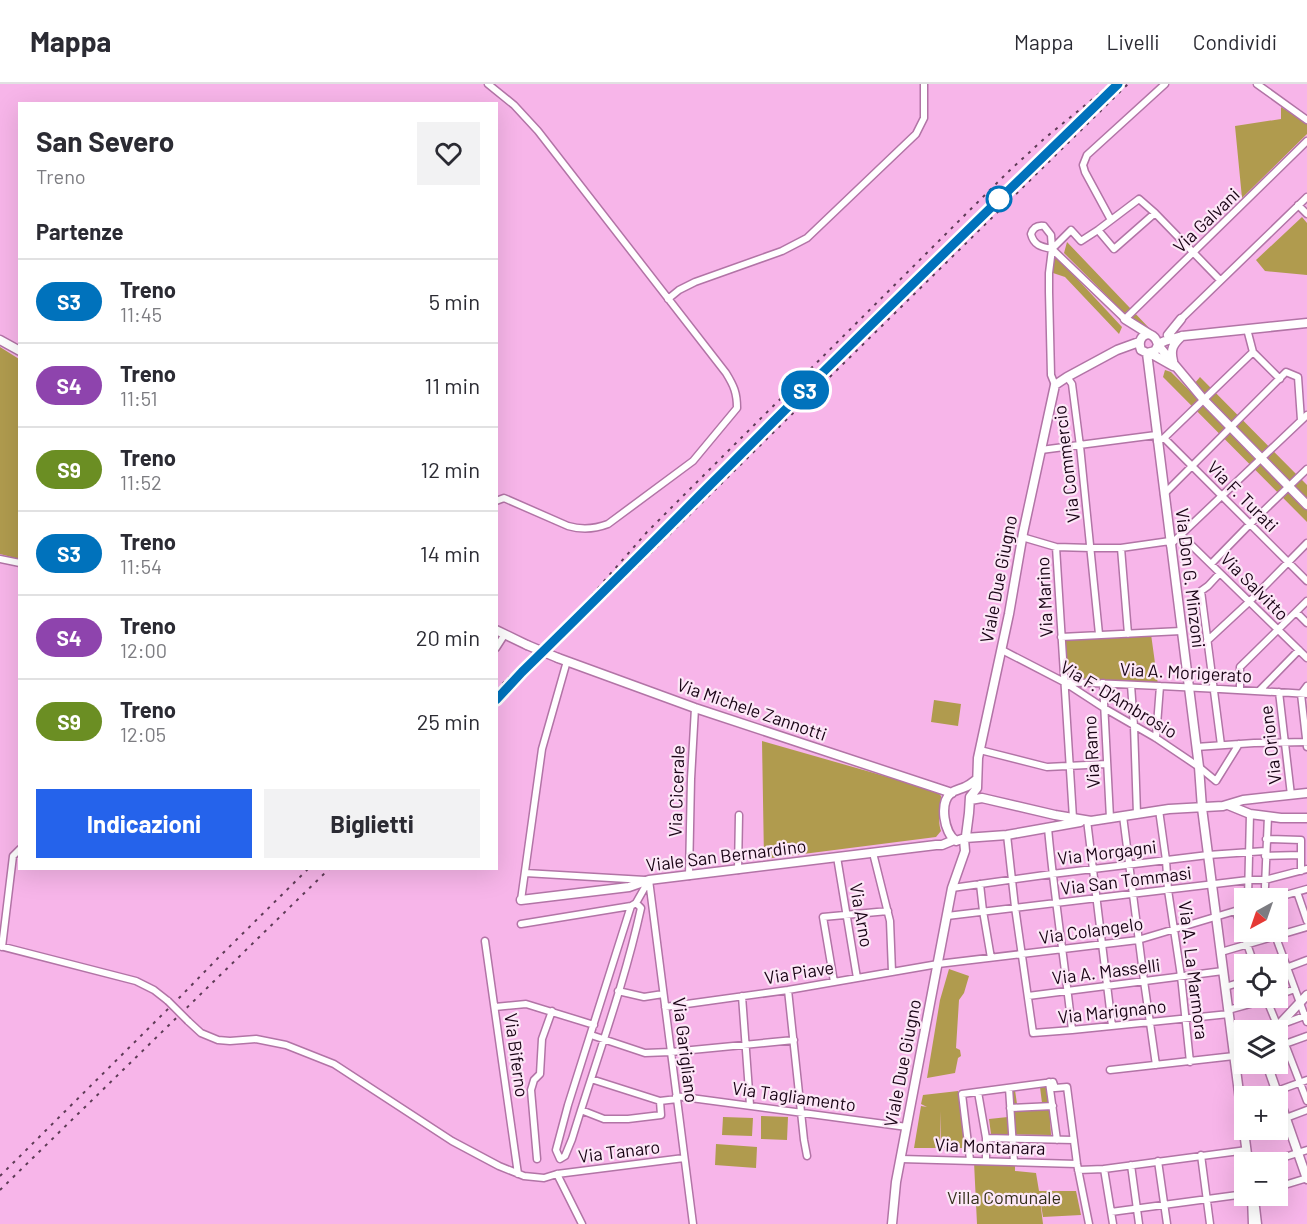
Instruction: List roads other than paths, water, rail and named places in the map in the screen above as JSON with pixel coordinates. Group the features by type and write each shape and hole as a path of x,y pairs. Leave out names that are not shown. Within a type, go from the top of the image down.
{"street":[{"path":"488,84 514,105 538,131 726,374 737,397 737,408 693,461 608,524 598,528 578,529 504,498 498,500"},
{"path":"668,299 695,282 782,251 807,238 916,134 924,118 924,84"},
{"path":"1111,220 1083,165 1087,155 1165,84"},
{"path":"1257,84 1307,120"},
{"name":"Via Galvani","path":"1125,319 1307,141"},
{"path":"1168,335 1221,279 1307,196"},
{"path":"1140,341 1117,350 1067,376 1055,385 1051,375 1049,273 1052,249 1071,230 1081,241 1139,199 1221,279"},
{"path":"1298,205 1307,214"},
{"path":"1098,230 1114,249 1155,213"},
{"path":"1052,249 1125,319 1157,338 1158,344 1204,400 1307,505"},
{"path":"1125,319 1140,341"},
{"path":"1181,319 1182,336"},
{"path":"1147,353 1140,347 1140,341 1143,336 1150,334 1182,336 1307,323"},
{"path":"1247,329 1253,352 1280,379"},
{"path":"1147,353 1155,351 1158,344 1182,336"},
{"path":"1176,367 1171,355 1172,348 1182,336"},
{"path":"0,340 18,350"},
{"path":"1117,350 1130,349 1147,353 1176,367"},
{"path":"1041,450 1159,438 1204,400 1253,352"},
{"name":"Via Don G. Minzoni","path":"1147,353 1234,1056"},
{"path":"1164,494 1286,372 1298,377 1301,420"},
{"name":"Via Commercio","path":"1067,376 1072,384 1080,446 1099,634"},
{"name":"Viale Due Giugno","path":"892,1224 896,1182 952,888 964,851 957,838 968,826 970,799 976,788 978,758 1010,614 1022,537 1055,385"},
{"path":"1022,537 1056,546 1091,549 1170,543 1307,415"},
{"name":"Via F. Turati","path":"1159,438 1192,467 1307,581"},
{"path":"1211,564 1307,469"},
{"name":"Via Salvitto","path":"1181,535 1307,658"},
{"path":"1208,641 1307,543"},
{"name":"Via Marino","path":"1056,546 1073,818"},
{"path":"1120,548 1128,634"},
{"path":"0,558 18,562"},
{"path":"1220,573 1201,591 1221,745"},
{"path":"1240,689 1240,667 1307,601"},
{"path":"1296,612 1307,623"},
{"path":"1061,636 1181,631"},
{"name":"Via Michele Zannotti","path":"501,632 563,660 694,708 937,788 966,793 970,799"},
{"name":"Via F. D'Ambrosio","path":"1002,650 1064,682 1156,738 1216,781 1239,744"},
{"path":"1259,691 1299,650"},
{"path":"521,900 542,749 563,660"},
{"name":"Via A. Morigerato","path":"1064,682 1188,688 1213,687 1304,694"},
{"name":"Via Ramo","path":"1103,684 1110,818"},
{"path":"1131,685 1137,814"},
{"path":"1156,738 1160,686"},
{"path":"1307,686 1304,694 1307,747"},
{"name":"Via Orione","path":"1279,692 1291,795"},
{"name":"Via Cicerale","path":"689,876 694,708"},
{"path":"1196,747 1307,742"},
{"path":"980,750 1047,767 1107,764"},
{"path":"977,779 970,785 955,791 946,803 944,819 957,838 1007,835 1159,810 1202,808 1228,805 1243,800 1307,793"},
{"path":"937,788 946,803"},
{"path":"970,799 982,798 1088,820"},
{"path":"1228,805 1250,814 1281,818 1307,818"},
{"name":"Via A. La Marmora","path":"1159,810 1190,1062"},
{"path":"1248,888 1250,814"},
{"path":"738,870 739,815"},
{"path":"1123,816 1156,1065"},
{"path":"1265,884 1268,816"},
{"path":"1088,820 1112,1026"},
{"path":"1047,828 1072,1030"},
{"path":"1007,835 1028,996"},
{"name":"Viale San Bernardino","path":"521,900 629,887 649,880 942,845 957,838"},
{"path":"1266,839 1301,840 1304,870"},
{"path":"1,946 13,856 18,851"},
{"name":"Via Morgagni","path":"952,888 1248,851 1301,855"},
{"path":"873,853 890,921 892,972"},
{"name":"Via Arno","path":"837,857 857,978"},
{"name":"Via San Tommasi","path":"947,916 1248,880 1265,884 1304,870"},
{"path":"525,873 649,880 634,904 556,1150 560,1159 557,1174 582,1224"},
{"name":"Via Garigliano","path":"649,880 693,1224"},
{"path":"980,884 992,958"},
{"path":"1288,894 1307,889"},
{"path":"1297,892 1307,921"},
{"path":"521,924 634,904 640,908 591,1079 565,1156 560,1159"},
{"path":"834,982 823,917 888,910"},
{"name":"Via Colangelo","path":"938,964 1138,940 1234,912"},
{"path":"1288,931 1307,927"},
{"name":"Via Biferno","path":"485,941 518,1174"},
{"path":"1246,942 1250,954"},
{"path":"1221,952 1255,942"},
{"name":"Via Tanaro","path":"1,946 136,981 154,990 168,1001 201,1033 218,1040 256,1039 276,1043 334,1064 452,1141 499,1166 524,1176 544,1178 557,1174 684,1158"},
{"path":"1288,968 1307,960"},
{"name":"Via Piave","path":"665,1007 788,990 938,964"},
{"name":"Via A. Masselli","path":"1028,996 1223,971"},
{"path":"1288,971 1306,1018 1288,1024"},
{"path":"1225,987 1234,984"},
{"path":"1288,991 1295,989"},
{"path":"788,990 807,1156"},
{"path":"618,991 644,997 663,994"},
{"path":"1283,1020 1307,995"},
{"path":"742,996 750,1105"},
{"name":"Via Marignano","path":"1028,996 1034,1033 1185,1019 1239,1008"},
{"path":"495,1007 526,1004 594,1025"},
{"path":"537,1159 531,1090 534,1080 540,1074 542,1039 552,1011"},
{"path":"591,1035 645,1053 794,1040"},
{"path":"1288,1043 1307,1035"},
{"path":"1288,1050 1304,1082 1307,1101"},
{"path":"1110,1070 1234,1056"},
{"path":"581,1110 604,1119 660,1115 660,1101 591,1079"},
{"path":"970,1160 962,1094 1053,1082 1055,1088 1067,1087 1078,1167 1089,1224"},
{"path":"1288,1087 1304,1082"},
{"path":"1049,1083 1057,1140"},
{"path":"1009,1088 1014,1162"},
{"path":"978,1092 986,1138 986,1161"},
{"name":"Via Tagliamento","path":"660,1101 677,1097 906,1127"},
{"path":"1010,1108 1053,1107"},
{"path":"1288,1117 1307,1110"},
{"path":"1288,1129 1302,1151 1307,1178 1288,1184"},
{"path":"986,1138 1074,1140"},
{"name":"Via Don G. Minzoni","path":"1246,1140 1247,1150"},
{"name":"Via Montanara","path":"901,1159 1014,1162 1104,1169 1247,1150"},
{"path":"1201,1155 1210,1224"},
{"path":"1158,1161 1167,1224"},
{"path":"1131,1165 1139,1224"},
{"path":"1104,1169 1113,1224"},
{"path":"1111,1212 1234,1195"},
{"path":"1252,1206 1253,1224"},
{"path":"1254,1206 1258,1224"}],"railway":[{"path":"498,688 578,611 647,532 1008,172 1045,138 1111,84"},
{"path":"498,703 1128,84"},
{"path":"0,1176 307,870"},
{"path":"0,1190 328,870"}],"train":[{"name":"S3","path":"498,698 776,419 1118,84"}],"park label":[{"name":"Villa Comunale","path":"1004,1197"}]}
